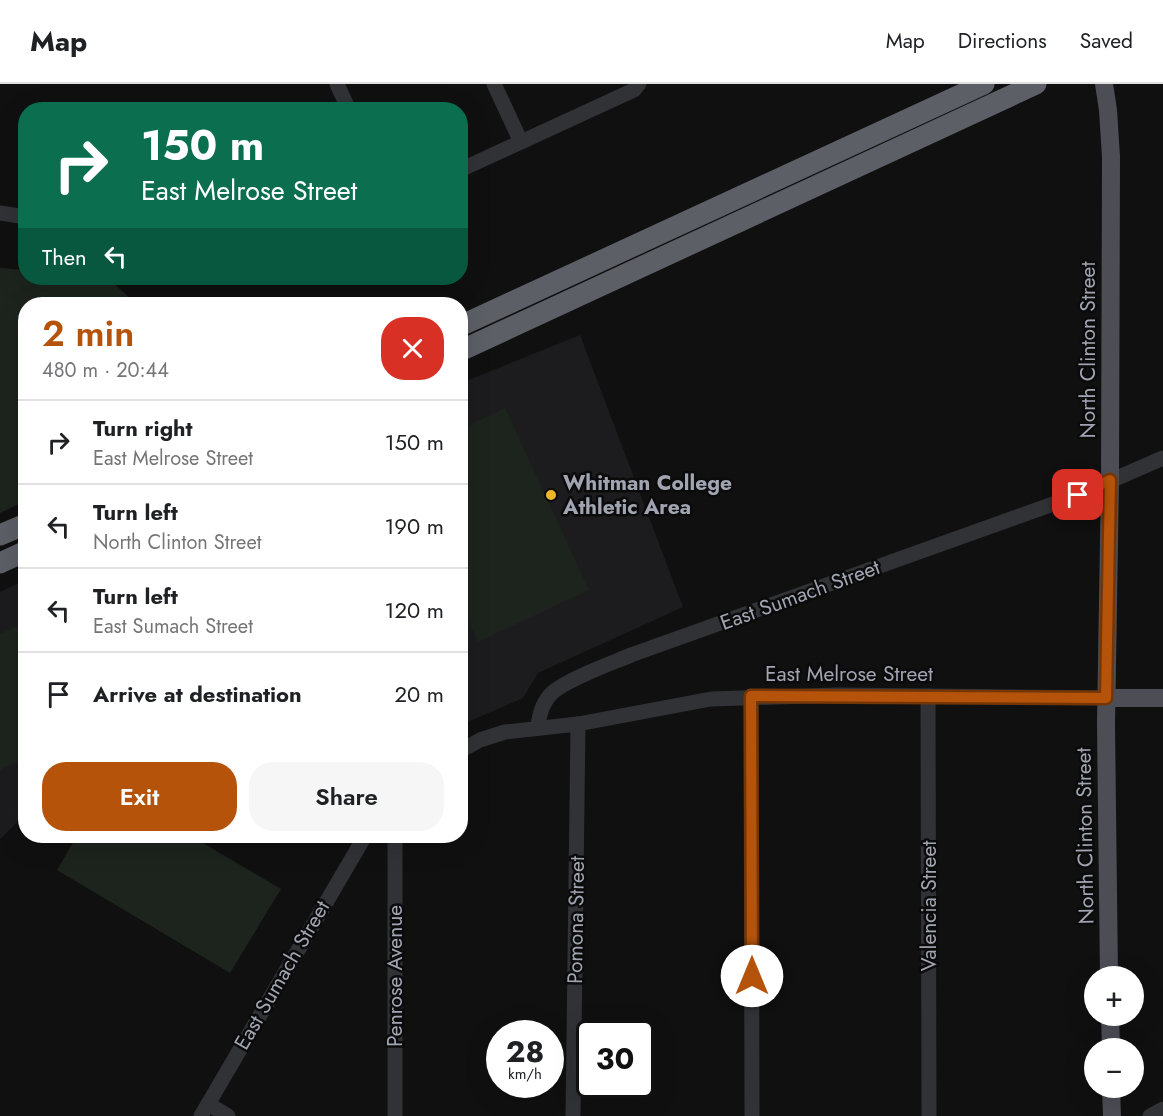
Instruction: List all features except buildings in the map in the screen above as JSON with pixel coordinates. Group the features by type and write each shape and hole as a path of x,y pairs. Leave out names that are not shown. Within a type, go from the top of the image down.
{"highway":[{"path":"468,322 984,84"},
{"path":"841,174 935,121 1010,84"},
{"path":"468,347 1036,84"},
{"path":"0,535 18,527"},
{"path":"0,563 18,555"}],"main road":[{"name":"North Clinton Street","path":"1104,84 1110,125 1111,157 1110,480 1106,698 1109,966"},
{"name":"East Melrose Street","path":"1106,698 1163,698"},
{"path":"1111,1098 1112,1116"}],"street":[{"path":"337,84 345,102"},
{"path":"494,84 521,142"},
{"path":"468,166 634,90 639,84"},
{"path":"0,213 18,215"},
{"name":"East Sumach Street","path":"538,727 542,708 552,693 580,677 631,655 1078,495 1163,458"},
{"path":"751,696 752,1116"},
{"name":"East Melrose Street","path":"538,727 578,724 711,699 751,696 1106,698"},
{"name":"Valencia Street","path":"928,696 929,1116"},
{"name":"Pomona Street","path":"573,1116 578,724"},
{"path":"468,747 505,732 538,727"},
{"name":"East Sumach Street","path":"204,1110 361,843"},
{"name":"Penrose Avenue","path":"395,843 395,1116"},
{"path":"1150,1116 1163,1108"},
{"path":"204,1110 228,1116"}],"shaded area":[{"path":"0,268 18,269 18,285 116,285 128,297 18,297 18,504 0,513"},
{"name":"Whitman College Athletic Area","path":"580,335 683,607 538,673 523,698 468,722 468,380"},
{"path":"505,408 589,590 478,642 468,620 468,426"},
{"path":"18,583 18,821 0,839 0,592"},
{"path":"18,625 18,761 0,770 0,634"},
{"path":"73,843 203,843 281,889 230,973 57,870"}],"place":[{"name":"Whitman College Athletic Area","path":"551,495"}],"route":[{"path":"752,976 751,696 1106,698 1110,480 1078,495"}]}
